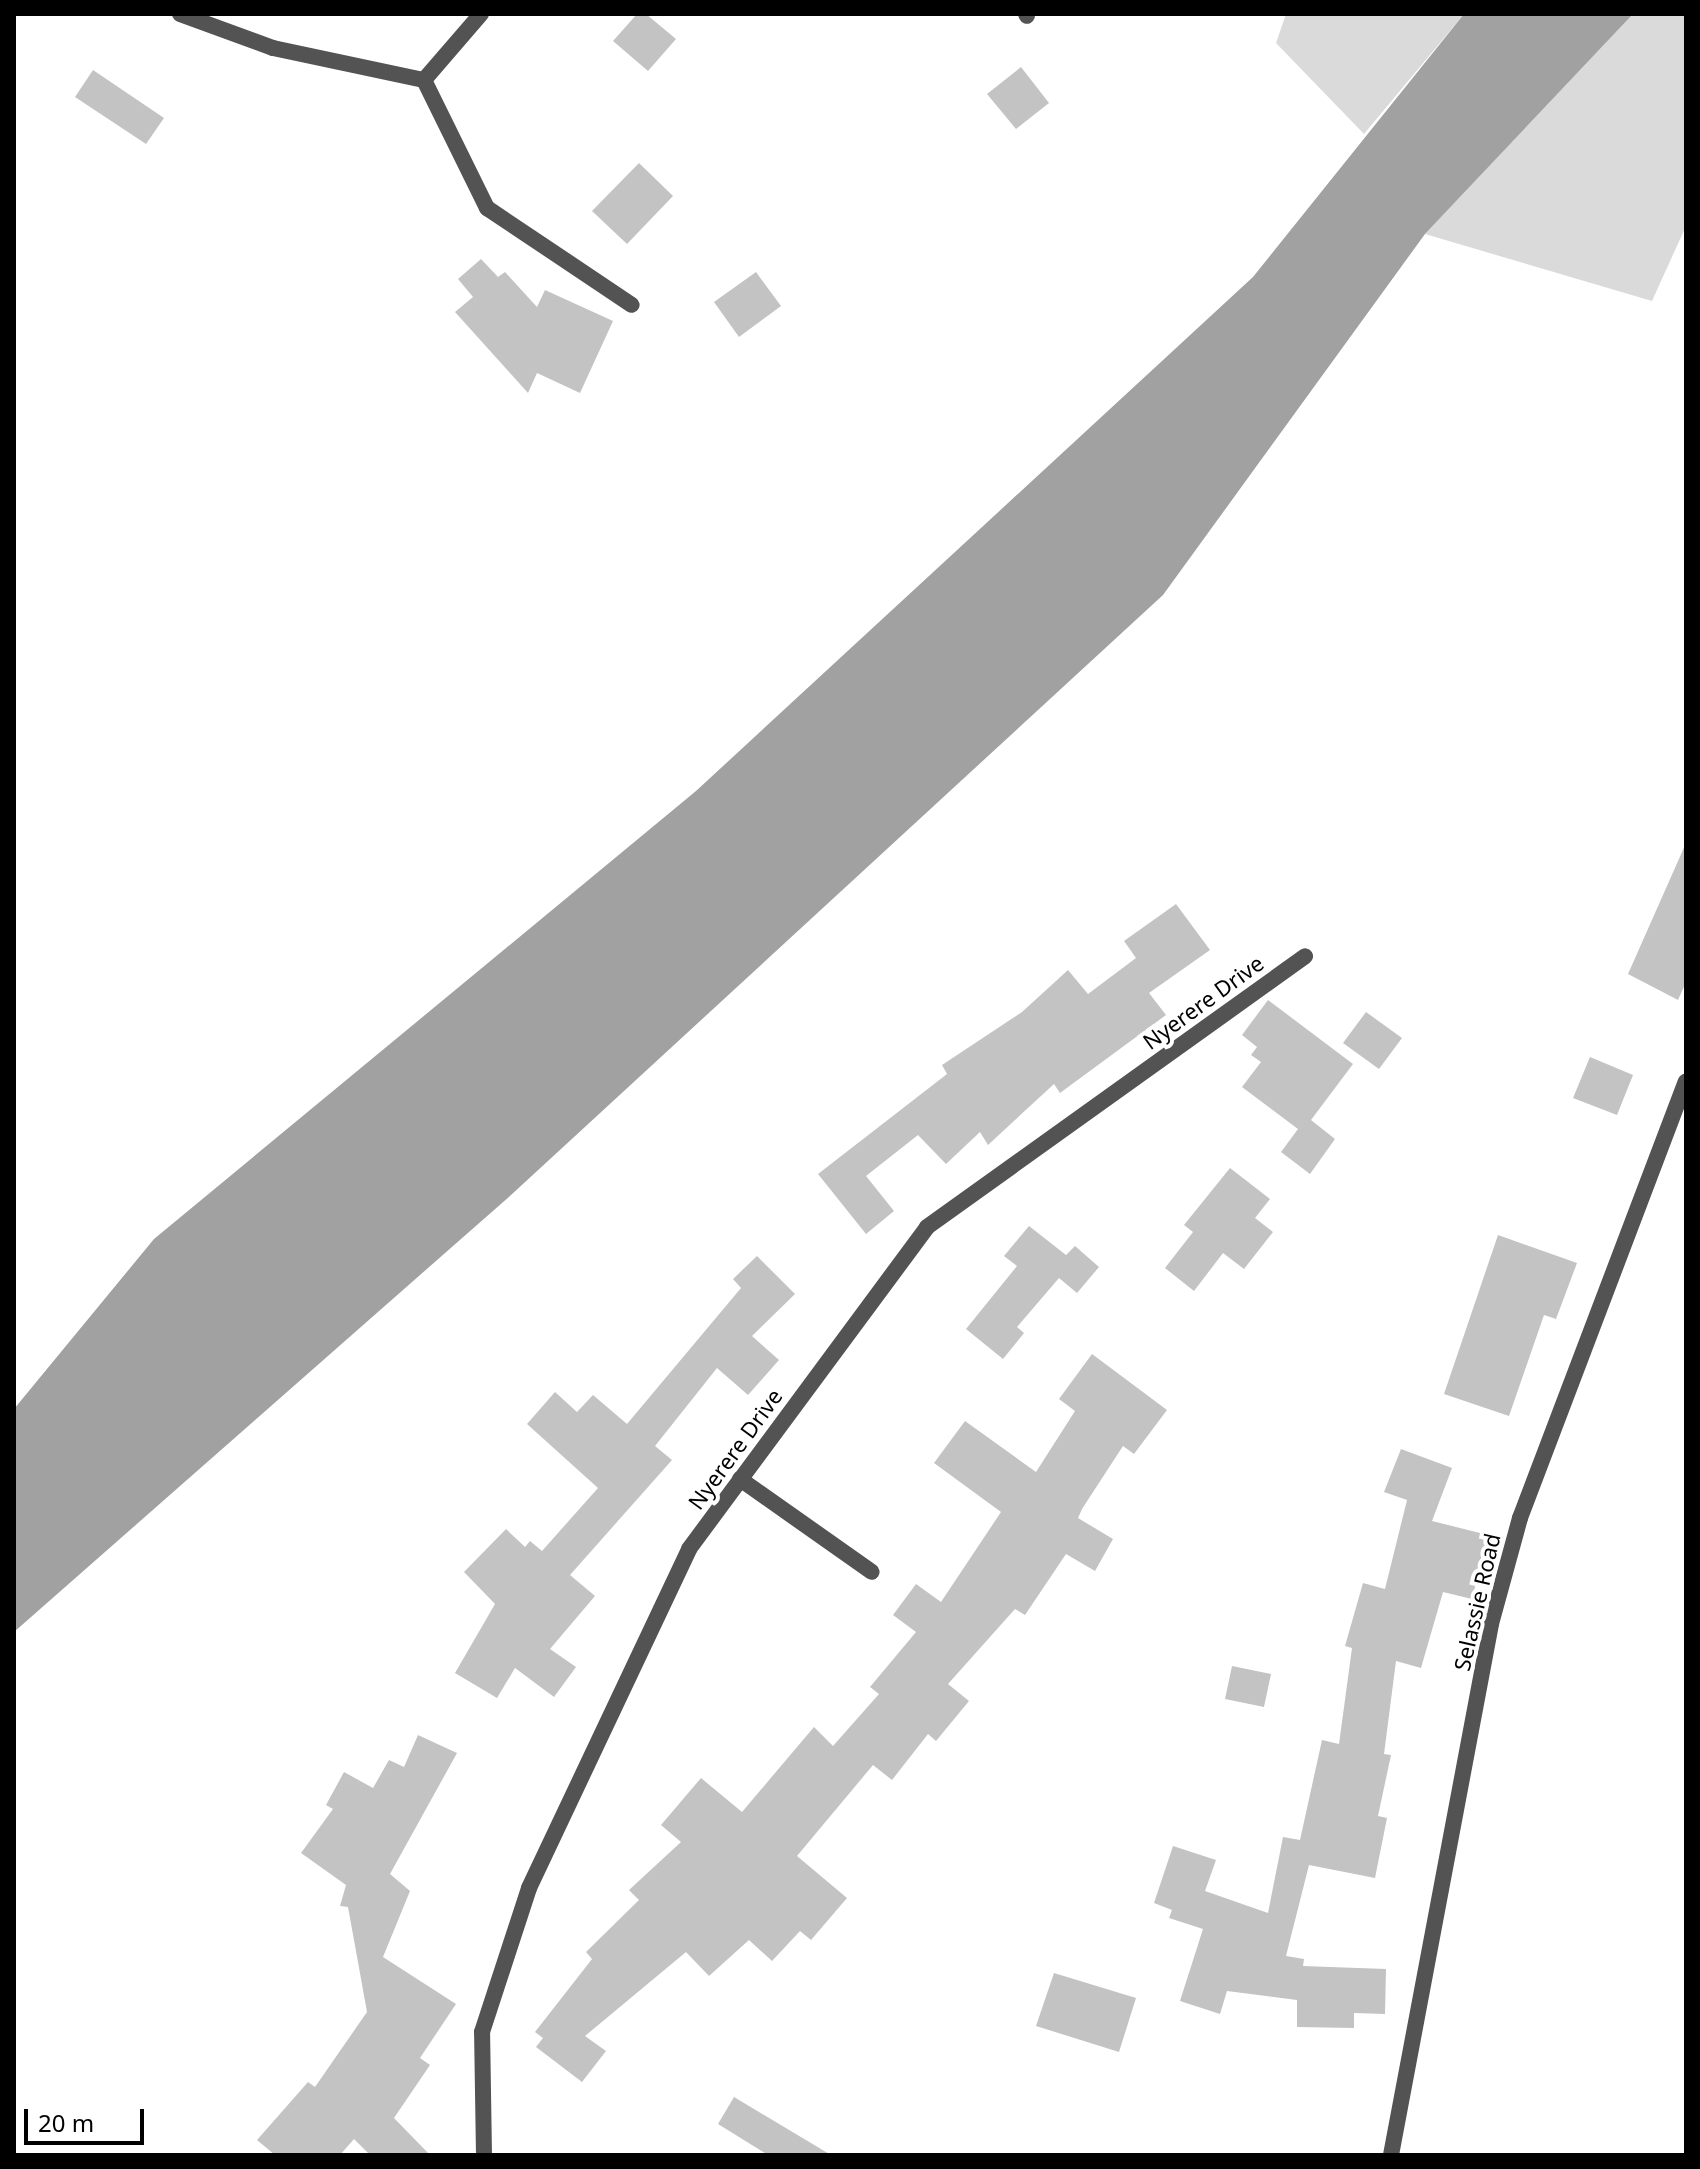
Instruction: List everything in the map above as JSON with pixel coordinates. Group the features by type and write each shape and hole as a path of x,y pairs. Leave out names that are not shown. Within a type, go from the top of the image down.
{"street":[{"path":"180,14 273,48 424,80"},
{"path":"424,80 481,14"},
{"path":"424,80 487,208 632,305"},
{"name":"Nyerere Drive","path":"484,2155 482,2032 529,1888 689,1549 927,1227 1305,956"},
{"name":"Selassie Road","path":"1391,2155 1491,1624 1520,1518 1686,1081"},
{"path":"740,1479 872,1572"}],"shaded area":[{"path":"1286,14 1464,14 1364,134 1276,43"},
{"path":"1464,14 1633,14 1425,234 1163,595 511,1195 14,1632 14,1409 154,1239 696,791 1253,277"},
{"path":"1633,14 1686,14 1686,226 1652,301 1425,234"}],"building":[{"path":"637,14 646,14 676,39 648,71 613,41"},
{"path":"1021,67 1049,103 1016,129 987,94"},
{"path":"93,70 164,118 146,144 75,97"},
{"path":"639,163 673,196 627,244 592,211"},
{"path":"481,259 498,277 505,272 537,307 545,290 613,321 580,393 537,373 528,393 455,312 473,297 458,279"},
{"path":"756,272 781,306 739,337 714,302"},
{"path":"1686,843 1686,982 1678,1000 1628,974"},
{"path":"1176,904 1210,950 1149,993 1166,1015 1060,1093 1054,1084 988,1145 980,1132 946,1164 918,1135 866,1176 894,1211 866,1234 818,1174 947,1074 942,1065 1022,1012 1068,970 1088,994 1136,958 1124,941"},
{"path":"1268,1000 1353,1064 1311,1120 1335,1139 1310,1174 1281,1152 1298,1129 1242,1087 1261,1062 1251,1055 1257,1047 1242,1035"},
{"path":"1366,1012 1402,1038 1379,1069 1343,1043"},
{"path":"1590,1057 1633,1075 1617,1115 1573,1098"},
{"path":"1230,1168 1270,1199 1255,1218 1273,1232 1244,1269 1223,1253 1194,1291 1165,1268 1193,1232 1184,1225"},
{"path":"1029,1226 1066,1255 1075,1246 1099,1267 1077,1293 1059,1278 1017,1327 1024,1333 1003,1359 966,1329 1017,1266 1004,1256"},
{"path":"1498,1235 1577,1263 1556,1319 1544,1315 1509,1416 1444,1394"},
{"path":"757,1256 795,1294 752,1336 779,1360 748,1395 717,1368 655,1446 672,1460 570,1575 595,1596 550,1649 576,1667 554,1697 515,1668 497,1698 455,1673 495,1604 464,1572 506,1529 525,1547 530,1541 542,1551 598,1488 527,1424 555,1392 577,1412 593,1395 627,1424 741,1288 733,1279"},
{"path":"1092,1354 1167,1410 1134,1454 1123,1446 1082,1509 1078,1518 1113,1539 1095,1571 1066,1554 1025,1615 1015,1609 948,1684 969,1701 936,1741 928,1734 892,1780 873,1765 797,1856 847,1898 811,1940 800,1931 772,1961 749,1940 709,1976 686,1952 585,2036 606,2051 582,2082 536,2047 543,2038 535,2032 592,1959 586,1952 639,1900 629,1890 681,1842 661,1825 701,1778 742,1812 814,1727 833,1746 879,1694 870,1687 916,1632 893,1615 916,1584 941,1602 1001,1512 934,1463 965,1421 1036,1472 1075,1411 1059,1399"},
{"path":"1401,1449 1452,1468 1432,1521 1488,1535 1472,1599 1443,1592 1421,1668 1396,1661 1384,1754 1391,1755 1378,1816 1387,1818 1375,1878 1309,1865 1286,1956 1304,1959 1303,1966 1386,1969 1385,2014 1354,2013 1354,2028 1297,2027 1297,2000 1227,1991 1220,2014 1180,2001 1203,1929 1169,1918 1172,1910 1154,1903 1173,1846 1216,1860 1205,1891 1268,1913 1283,1837 1300,1840 1322,1740 1339,1744 1352,1648 1345,1646 1363,1583 1385,1589 1407,1500 1384,1492"},
{"path":"1232,1666 1271,1674 1264,1707 1225,1699"},
{"path":"418,1735 457,1753 390,1874 410,1891 383,1957 456,2004 420,2058 430,2065 394,2118 430,2155 370,2155 354,2139 340,2155 275,2155 257,2140 308,2082 315,2087 367,2012 348,1907 340,1906 346,1885 301,1853 333,1809 326,1805 344,1772 373,1788 389,1760 404,1767"},
{"path":"1054,1973 1136,1998 1119,2052 1036,2026"},
{"path":"734,2097 831,2155 768,2155 718,2124"}]}
